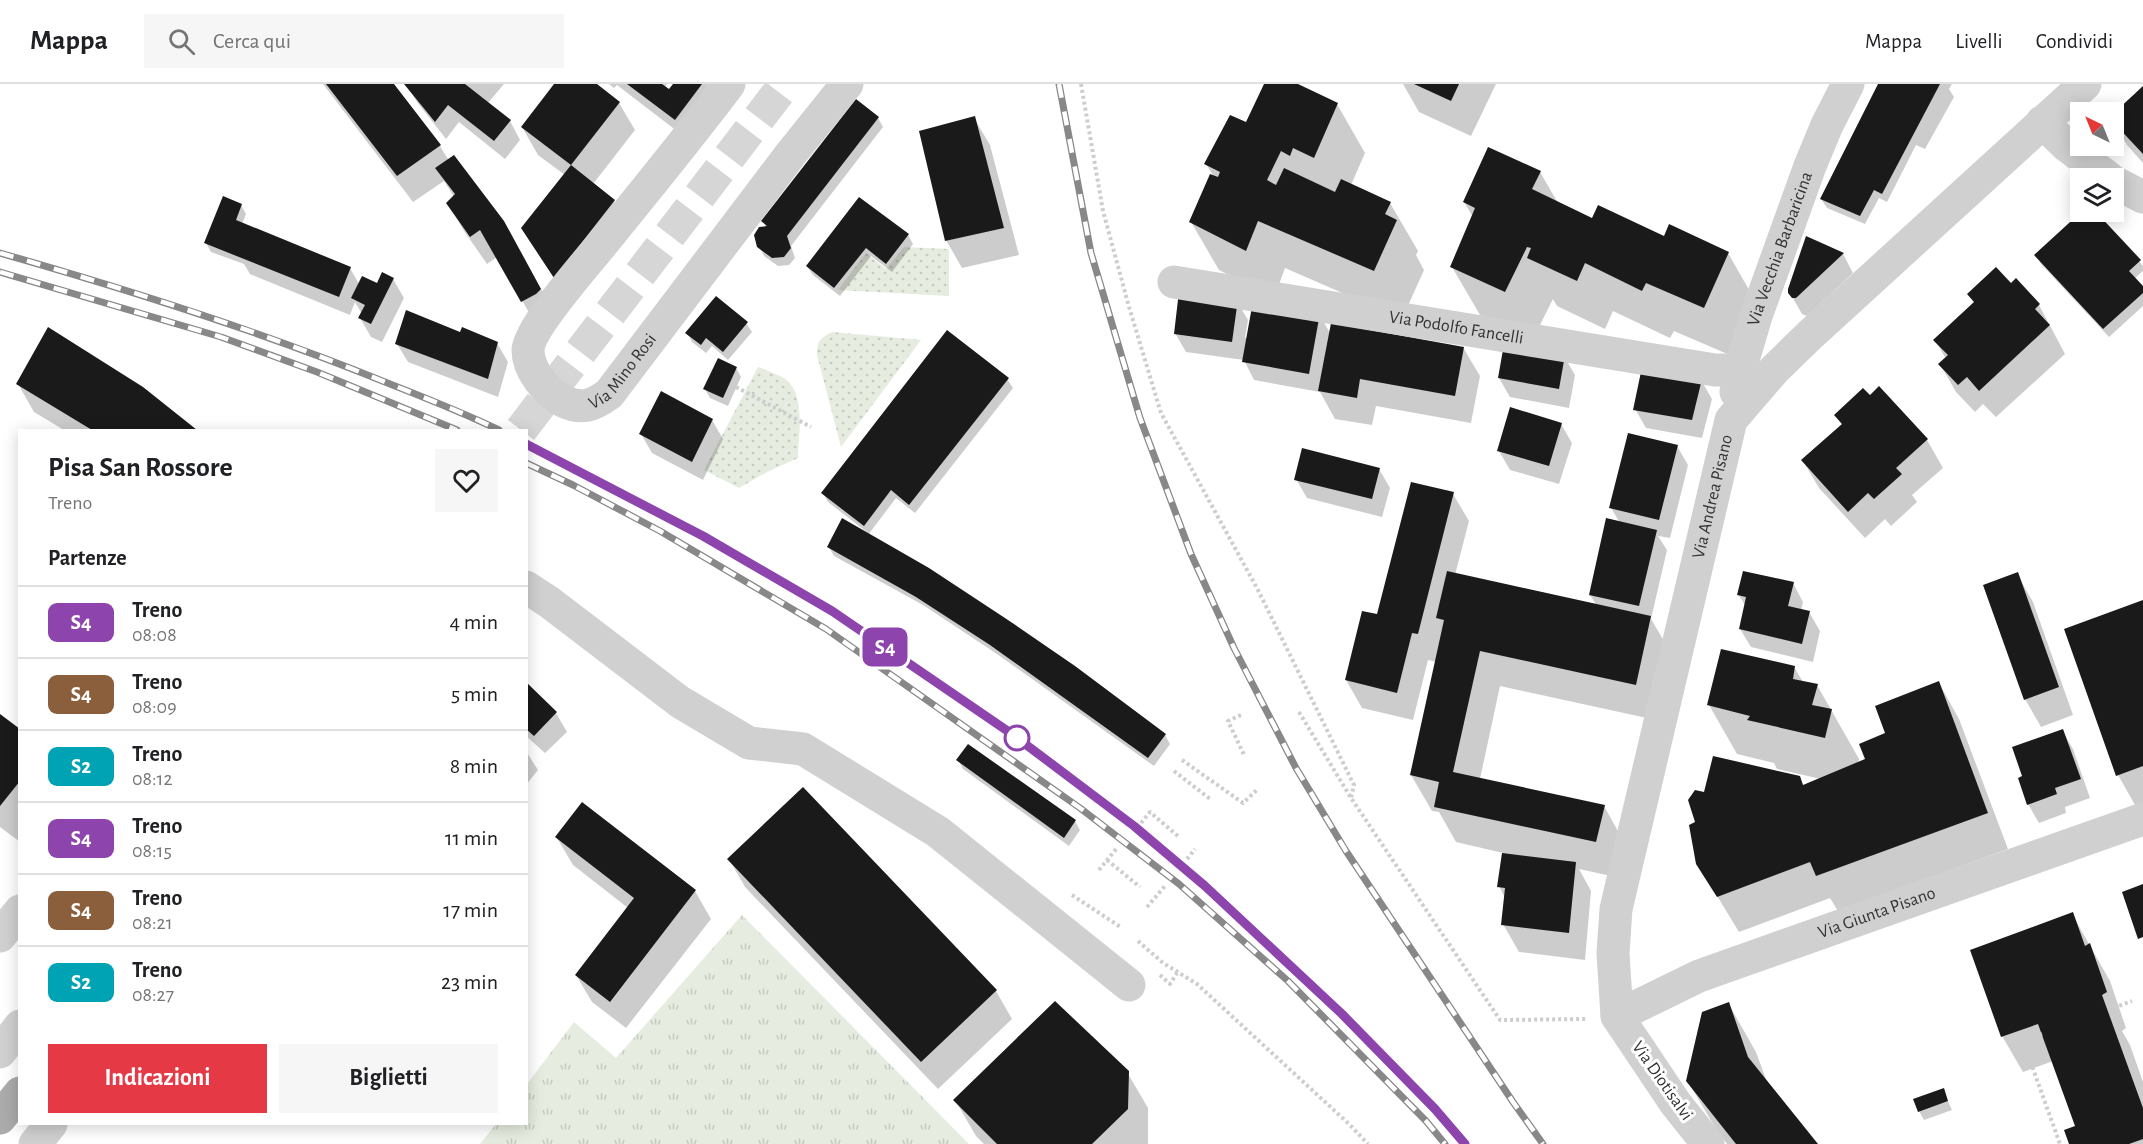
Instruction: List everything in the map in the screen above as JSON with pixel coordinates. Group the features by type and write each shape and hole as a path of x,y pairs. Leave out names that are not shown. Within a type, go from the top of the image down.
{"main road":[{"path":"0,1118 18,1096"}],"street":[{"name":"Via Mino Rosi","path":"729,84 560,297 534,334 528,349 535,371 540,382 555,397 569,404 584,406 595,405 609,394 783,164 847,84"},
{"name":"Via Vecchia Barbaricina","path":"1731,420 1740,370 1756,316 1810,166 1827,125 1848,84"},
{"name":"Via Andrea Pisano","path":"1617,1016 1612,953 1616,909 1731,420 1774,370 1810,335 2085,84"},
{"path":"2042,122 2067,146 2096,168"},
{"path":"2124,187 2143,197"},
{"name":"Via Podolfo Fancelli","path":"1174,282 1715,370 1740,370"},
{"path":"1756,316 1779,330 1796,335 1810,335"},
{"path":"528,588 680,702 749,743 803,749 938,832 1130,985"},
{"name":"Via Giunta Pisano","path":"1617,1016 1699,976 2143,819"},
{"path":"0,936 18,913"},
{"name":"Via Diotisalvi","path":"1617,1016 1676,1104 1708,1144"},
{"path":"0,1052 18,1029"},
{"path":"35,1144 50,1125"}],"path":[{"path":"1081,84 1103,211 1161,413 1263,601 1354,785 1351,798"},
{"path":"736,387 811,427"},
{"path":"1299,712 1351,798 1500,1020 1617,1016"},
{"path":"1241,714 1228,721 1245,757"},
{"path":"1182,760 1243,803 1258,789"},
{"path":"1174,771 1210,799"},
{"path":"1141,822 1150,812 1179,837"},
{"path":"1100,870 1117,848"},
{"path":"1187,859 1195,849"},
{"path":"1869,857 1876,880"},
{"path":"1107,860 1140,887"},
{"path":"1147,907 1165,886"},
{"path":"1137,941 1163,963 1197,984 1368,1144"},
{"path":"2108,1010 2132,1001"},
{"path":"2042,1034 2023,1041 2060,1144"}],"green space":[{"path":"904,247 949,249 949,296 838,290 866,253 886,269"},
{"path":"832,332 921,340 841,447 817,355 820,340"},
{"path":"758,367 784,378 796,394 800,415 798,458 739,488 704,470"},
{"path":"742,915 969,1144 480,1144 495,1125 528,1125 528,1083 574,1022 616,1058"}],"building":[{"path":"326,84 394,84 441,145 397,176"},
{"path":"404,84 465,84 511,120 494,141 448,105 435,122"},
{"path":"554,84 597,84 620,102 571,165 521,127"},
{"path":"627,84 662,84 669,89 673,84 702,84 675,120"},
{"path":"1264,84 1298,84 1338,103 1314,158 1293,148 1290,156 1281,151 1267,180 1276,185 1284,168 1335,192 1341,179 1391,202 1385,214 1397,220 1374,271 1258,221 1246,251 1189,222 1210,174 1218,177 1220,172 1204,164 1230,115 1246,122"},
{"path":"1414,84 1459,84 1451,101"},
{"path":"1878,84 1940,84 1882,194 1874,190 1860,216 1820,199"},
{"path":"2143,86 2143,154 2124,134 2124,104"},
{"path":"856,99 879,117 787,236 791,248 784,257 772,258 757,247 754,235 759,227 767,226 761,221"},
{"path":"975,116 1004,228 945,241 919,131"},
{"path":"1488,147 1541,171 1532,189 1592,218 1598,205 1664,236 1669,224 1729,252 1704,308 1646,283 1642,291 1585,263 1577,281 1527,258 1531,248 1527,247 1505,292 1450,267 1475,208 1463,202"},
{"path":"454,155 504,221 541,289 521,302 480,230 470,237 446,203 455,194 435,168"},
{"path":"571,165 615,200 554,278 521,228"},
{"path":"223,196 242,204 236,220 351,267 339,297 204,243"},
{"path":"859,197 909,234 886,264 866,248 834,288 806,266"},
{"path":"2070,222 2105,222 2141,260 2129,271 2143,286 2143,293 2103,329 2034,255"},
{"path":"1806,236 1844,253 1796,298 1792,298 1788,289"},
{"path":"1996,267 2011,283 2016,278 2040,304 2035,309 2050,325 1979,391 1967,377 1958,385 1938,364 1948,355 1933,340 1974,302 1967,294"},
{"path":"382,272 394,278 371,324 358,318 365,305 351,298 362,276 377,283"},
{"path":"1179,291 1238,299 1232,342 1174,334"},
{"path":"716,296 748,322 723,352 706,338 701,345 685,333"},
{"path":"1253,301 1320,313 1309,374 1242,362"},
{"path":"406,310 460,332 462,327 498,342 488,379 395,344"},
{"path":"1331,323 1464,347 1455,396 1360,379 1357,398 1318,391"},
{"path":"48,327 143,387 196,429 90,429 16,384"},
{"path":"947,330 1009,378 909,505 891,490 864,526 821,493"},
{"path":"1504,344 1565,355 1559,389 1498,378"},
{"path":"718,358 737,367 723,398 703,389"},
{"path":"1642,367 1702,379 1692,420 1633,410"},
{"path":"1879,386 1928,439 1896,468 1902,474 1874,499 1868,493 1848,512 1801,460 1842,424 1834,415 1863,388 1870,395"},
{"path":"661,391 713,419 692,462 639,434"},
{"path":"1510,407 1562,423 1549,466 1497,451"},
{"path":"1628,433 1678,445 1659,520 1609,508"},
{"path":"1302,448 1380,468 1372,499 1294,480"},
{"path":"1411,482 1454,492 1418,634 1412,633 1397,693 1345,680 1362,611 1377,614"},
{"path":"842,518 929,568 1008,620 1075,666 1166,734 1148,758 990,645 916,597 827,547"},
{"path":"1606,518 1657,530 1639,606 1589,595"},
{"path":"1447,571 1651,616 1636,685 1480,651 1453,772 1605,805 1596,842 1434,807 1439,782 1410,775 1444,620 1436,618"},
{"path":"1743,571 1794,582 1788,606 1810,611 1802,644 1739,629 1746,597 1737,595"},
{"path":"2018,572 2059,687 2024,700 1983,585"},
{"path":"2143,600 2143,766 2116,776 2064,629"},
{"path":"1721,649 1795,666 1793,679 1818,684 1812,705 1832,709 1825,738 1747,720 1750,716 1707,705"},
{"path":"1939,681 1988,813 1816,876 1810,862 1717,897 1696,864 1689,825 1695,822 1688,800 1695,790 1704,792 1713,756 1800,776 1803,785 1865,759 1859,744 1885,733 1875,706"},
{"path":"528,684 557,712 534,736 528,731"},
{"path":"0,714 18,728 18,784 0,806"},
{"path":"2063,729 2081,779 2055,788 2057,794 2027,805 2018,778 2022,776 2012,747"},
{"path":"968,744 1076,820 1064,838 956,760"},
{"path":"803,787 997,990 921,1062 727,859"},
{"path":"582,802 696,890 610,1002 575,975 634,898 555,837"},
{"path":"1502,853 1576,862 1569,933 1501,925 1505,888 1497,887"},
{"path":"2143,884 2143,937 2138,939 2122,892"},
{"path":"2073,912 2085,946 2090,943 2107,992 2102,995 2143,1108 2143,1139 2129,1144 2069,1144 2064,1130 2075,1126 2038,1024 2001,1037 1970,950"},
{"path":"1055,1001 1129,1071 1128,1109 1092,1144 997,1144 953,1100"},
{"path":"1729,1002 1748,1057 1818,1144 1736,1144 1686,1081 1702,1012"},
{"path":"1944,1088 1948,1101 1918,1112 1913,1099"}],"tunnel":[{"path":"522,429 785,84"}],"railway":[{"path":"1059,84 1091,253 1140,418 1191,554 1234,648 1296,768 1346,851 1543,1144"},
{"path":"0,253 243,329 338,363 497,429"},
{"path":"0,272 221,337 317,372 455,429"},
{"path":"528,445 703,535 832,611 1012,733 1134,826 1205,886 1342,1014 1435,1109 1465,1144"},
{"path":"528,464 660,531 826,629 1080,808 1179,884 1288,981 1426,1121 1445,1144"}],"train":[{"name":"S4","path":"528,445 703,536 832,611 1012,734 1134,826 1205,886 1342,1014 1435,1109 1465,1144"}]}
